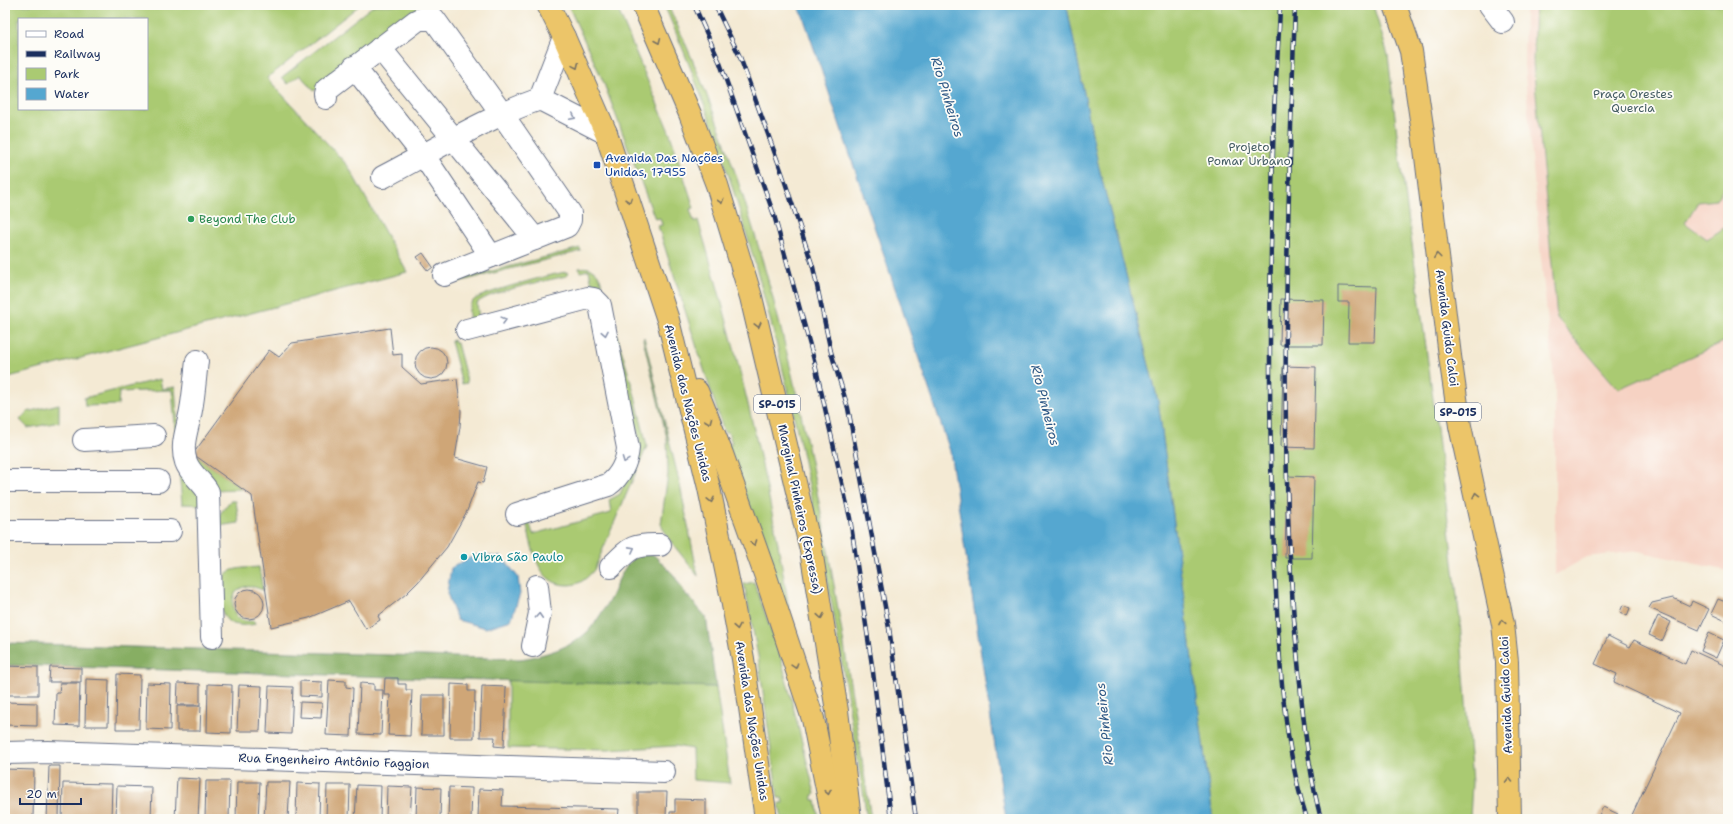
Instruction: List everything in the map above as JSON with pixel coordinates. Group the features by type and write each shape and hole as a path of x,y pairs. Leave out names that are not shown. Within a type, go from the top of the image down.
{"highway":[{"name":"Avenida das Nações Unidas","path":"548,5 564,37 606,133 646,248 668,320 709,488 731,594 744,667 766,819"},
{"name":"Marginal Pinheiros (Expressa)","path":"643,5 690,114 717,185 751,297 810,550 837,711 850,819"},
{"name":"Avenida Guido Caloi","path":"1395,5 1411,51 1460,426 1503,624 1507,662 1510,819"},
{"path":"668,320 722,454 765,574 813,720 833,819"}],"street":[{"path":"326,98 326,90 354,67 420,19 434,20 502,114 570,214 570,220 567,226 444,275"},
{"path":"383,177 424,156 454,138 502,114 540,99 564,37"},
{"path":"380,48 535,239"},
{"path":"354,67 424,156 490,256"},
{"path":"540,99 606,133"},
{"path":"467,330 588,298 594,299 600,305 628,448 626,459 618,477 608,485 517,514"},
{"path":"197,361 191,411 185,432 185,454 187,464 208,492 212,637"},
{"path":"84,440 154,436"},
{"path":"5,481 158,481"},
{"path":"5,531 170,531"},
{"path":"611,567 635,546 660,545"},
{"path":"533,646 540,613 537,586"},
{"name":"Rua Engenheiro Antônio Faggion","path":"5,753 56,752 664,772"}],"shaded area":[{"name":"Praça Orestes Quercia","path":"1525,5 1728,5 1728,571 1638,551 1587,557 1555,575 1555,387 1541,259 1524,64"}],"green space":[{"name":"Beyond The Club","path":"5,5 360,5 267,78 348,166 407,272 5,378"},
{"path":"374,5 428,5 314,91 300,75 288,84 282,77"},
{"path":"568,5 616,5 670,134 694,208 690,209 694,222 698,220 713,270 740,372 764,474 784,577 792,629 728,445 732,443 728,432 724,432 658,226 662,225 660,218 655,219 603,81"},
{"path":"664,5 668,5 709,102 744,201 774,302 799,404 820,507 871,819 867,819 837,633 811,493 779,354 743,221 729,177 699,90"},
{"name":"Projeto Pomar Urbano","path":"1065,5 1373,5 1388,55 1397,134 1437,428 1460,621 1472,783 1470,819 1213,819 1158,401 1098,164 1068,12"},
{"name":"Praça Orestes Quercia","path":"1535,5 1728,5 1728,180 1716,200 1698,202 1685,223 1707,239 1724,228 1728,231 1728,340 1618,389 1557,318 1533,62"},
{"path":"580,248 581,251 458,282 458,280"},
{"path":"586,267 591,269 596,272 600,278 635,396 647,446 594,570 580,582 569,585 558,584 549,579 543,572 534,553 526,523 529,521 533,534 611,513 609,500 620,494 640,447 639,438 599,283 592,284 589,270 580,272 579,268"},
{"path":"567,272 568,275 566,276 494,294 477,303 479,319 470,320 469,312 471,304 474,300 480,297 519,284"},
{"path":"644,337 680,485 698,576 668,538 661,524 668,474 667,438 643,339"},
{"path":"454,340 455,343 457,343 467,383 462,384 451,341"},
{"path":"160,379 162,389 175,387 180,452 205,505 182,504 172,390 119,392 118,405 85,406 84,398"},
{"path":"59,404 59,422 28,428 20,420 27,412"},
{"path":"193,454 243,489 213,490 191,459"},
{"path":"230,501 236,501 239,523 218,526 219,515"},
{"path":"636,555 654,555 673,574 685,593 706,617 716,687 5,665 5,643 519,659 527,658 556,650 583,636 598,619 609,601 624,569"},
{"path":"259,567 263,590 246,586 236,592 233,600 237,618 246,621 254,621 255,624 241,625 230,623 222,611 219,598 220,584 223,578 232,570"},
{"path":"754,582 781,658 815,794 812,795 813,800 816,800 819,819 782,819 779,803 783,803 782,798 778,798 758,656 744,584"},
{"path":"508,680 716,687 730,783 693,780 692,749 675,746 608,750 508,748"}],"water":[{"name":"Rio Pinheiros","path":"797,5 1066,5 1098,164 1158,401 1213,819 1006,819 950,451 803,16"},
{"path":"475,555 502,557 518,577 520,594 511,620 486,628 457,620 447,593 451,568"}],"building":[{"path":"423,253 433,267 428,271 417,257"},
{"path":"1338,286 1377,287 1375,342 1348,342 1349,302 1338,302"},
{"path":"1281,299 1324,300 1323,345 1280,345"},
{"path":"390,328 393,355 402,354 402,367 421,384 457,379 461,411 455,458 487,467 483,483 478,482 467,511 447,547 406,594 378,616 380,620 366,629 349,601 309,618 271,627 252,496 193,454 269,350 279,357 292,343"},
{"path":"428,347 434,347 444,354 447,363 446,369 440,376 434,379 428,379 418,372 415,366 415,360 422,350"},
{"path":"1283,366 1316,367 1314,448 1281,447"},
{"path":"1287,476 1314,477 1312,558 1285,558"},
{"path":"249,589 260,593 264,604 260,615 249,619 238,615 234,604 238,593"},
{"path":"1673,598 1690,606 1692,601 1709,609 1699,630 1649,608 1652,603"},
{"path":"1718,599 1728,603 1728,622 1711,614"},
{"path":"1623,605 1630,608 1627,616 1620,612"},
{"path":"1658,616 1671,622 1662,641 1649,635"},
{"path":"1709,633 1724,640 1716,658 1701,651"},
{"path":"1608,636 1630,647 1634,640 1685,664 1691,650 1728,667 1728,819 1630,819 1680,713 1614,682 1617,674 1595,664"},
{"path":"5,666 38,667 38,695 5,695"},
{"path":"50,667 81,668 81,682 49,682"},
{"path":"117,674 140,675 139,729 116,729"},
{"path":"385,678 398,678 398,684 406,684 406,690 412,690 410,736 388,735 390,695 384,695"},
{"path":"86,679 109,680 108,726 85,726"},
{"path":"329,680 346,681 346,687 353,688 351,736 326,735"},
{"path":"300,681 322,682 322,697 300,696"},
{"path":"60,683 80,683 79,726 55,725 56,693 59,693"},
{"path":"147,683 171,684 170,730 146,729"},
{"path":"178,683 200,684 200,705 177,705"},
{"path":"360,683 374,684 374,690 383,690 381,735 358,734"},
{"path":"208,684 232,685 231,733 207,732"},
{"path":"451,684 468,685 468,691 475,691 474,738 450,738"},
{"path":"239,685 262,686 260,731 237,731"},
{"path":"269,686 293,687 291,734 267,733"},
{"path":"482,686 506,687 504,747 494,746 495,737 480,737"},
{"path":"422,695 444,695 444,735 421,735"},
{"path":"5,702 37,703 37,726 5,725"},
{"path":"300,702 322,703 321,718 299,717"},
{"path":"177,706 201,706 200,731 177,731"},
{"path":"49,766 60,766 59,819 47,819"},
{"path":"5,769 34,770 33,819 5,819"},
{"path":"177,778 200,779 198,819 175,819"},
{"path":"206,781 230,781 229,819 205,819"},
{"path":"237,782 260,782 258,819 236,819"},
{"path":"266,782 290,782 288,819 264,819"},
{"path":"63,783 112,784 111,819 62,819"},
{"path":"297,783 320,784 319,819 296,819"},
{"path":"327,785 350,785 349,819 326,819"},
{"path":"357,785 381,786 380,819 355,819"},
{"path":"117,786 152,787 151,819 116,819"},
{"path":"387,786 412,787 410,819 386,819"},
{"path":"417,787 441,788 440,819 416,819"},
{"path":"449,787 472,788 471,819 448,819"},
{"path":"479,789 503,790 502,806 619,809 618,819 478,819"},
{"path":"638,792 667,792 666,816 638,815"},
{"path":"675,799 706,800 706,819 670,819 670,812 675,812"},
{"path":"1603,807 1618,814 1615,819 1597,819"}],"railway":[{"path":"694,5 720,63 774,215 814,360 850,518 873,672 891,819"},
{"path":"715,5 740,57 782,173 813,267 831,352 848,408 889,628 916,819"},
{"path":"1280,5 1274,112 1270,284 1272,514 1278,634 1283,696 1292,759 1307,819"},
{"path":"1295,5 1286,298 1286,445 1288,518 1293,604 1306,741 1321,819"}],"place":[{"name":"Avenida Das Nações Unidas, 17955","path":"597,165"},
{"name":"Beyond The Club","path":"191,219"},
{"name":"Vibra São Paulo","path":"464,557"}]}
